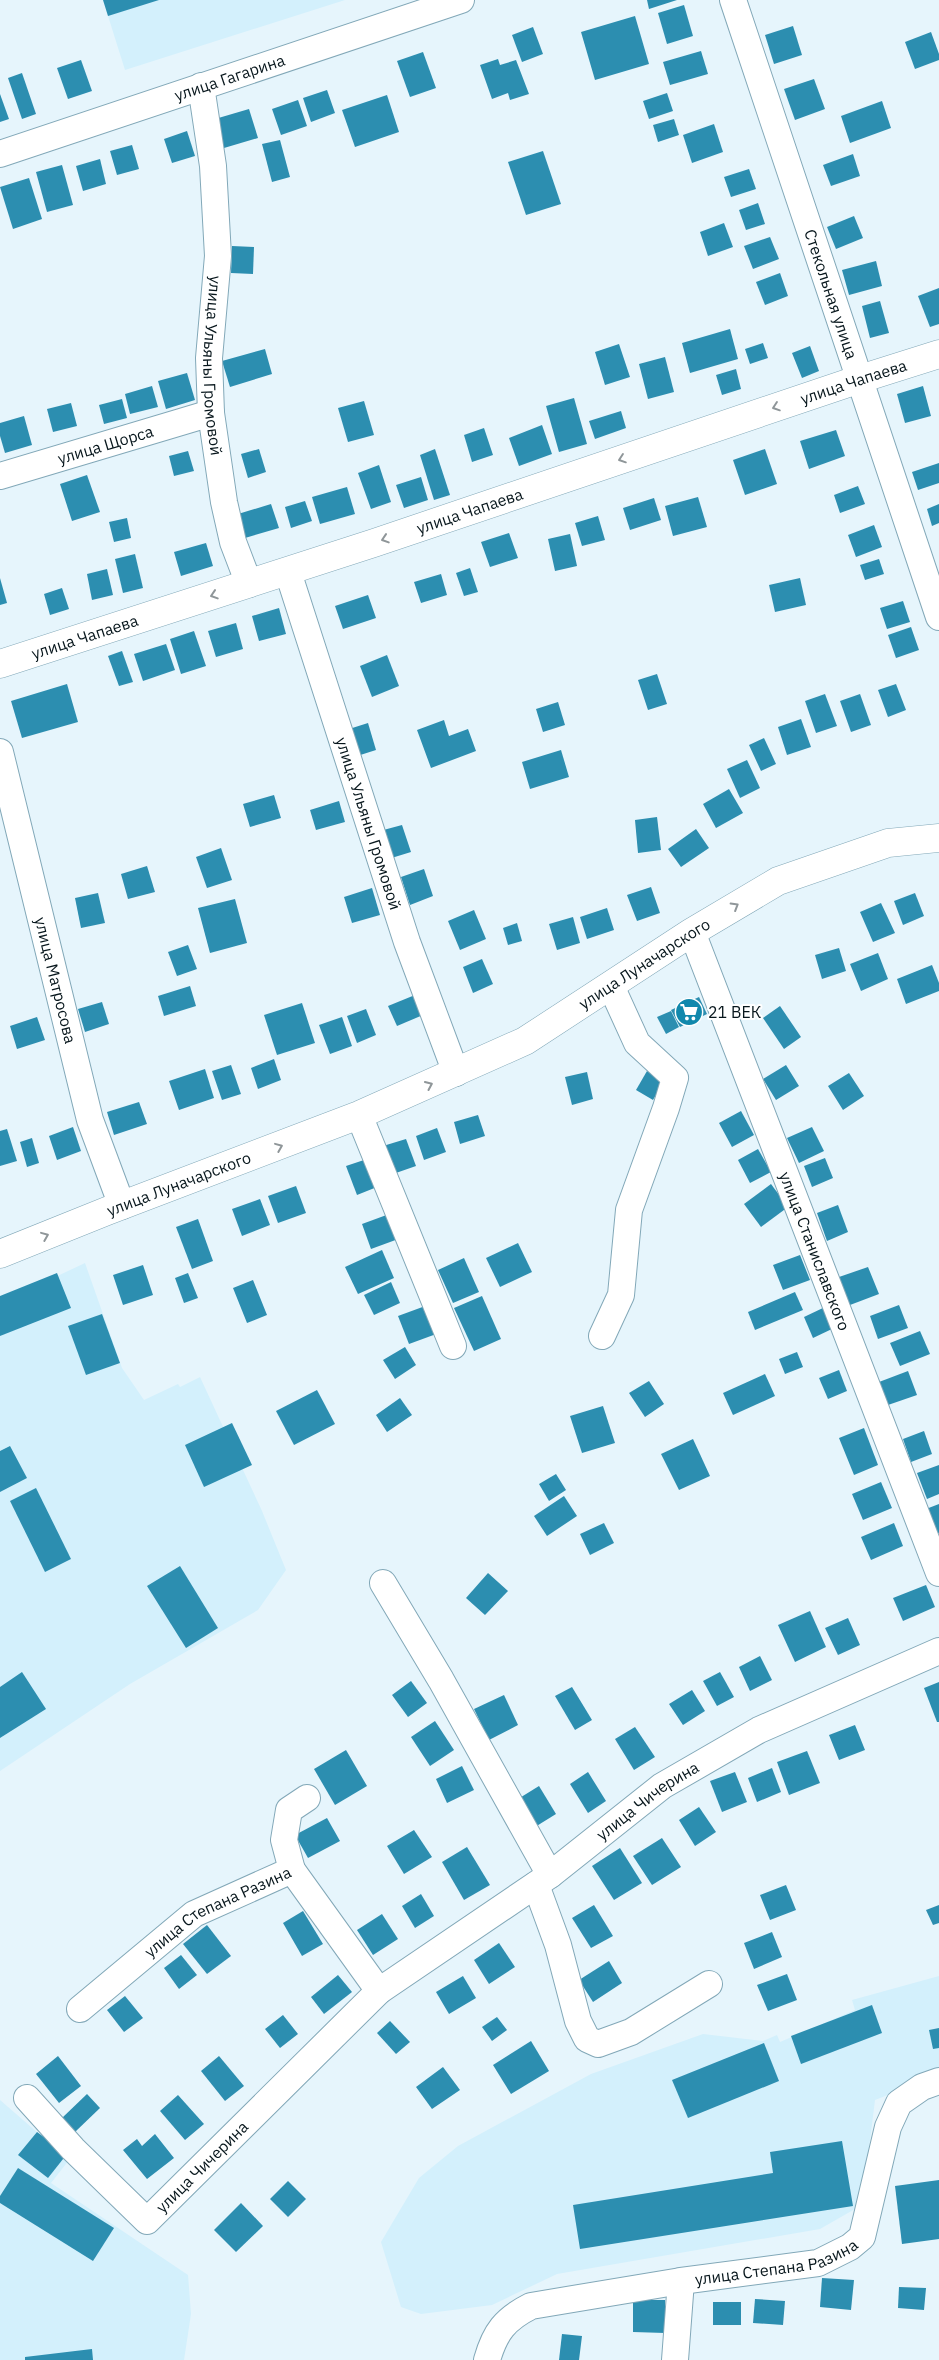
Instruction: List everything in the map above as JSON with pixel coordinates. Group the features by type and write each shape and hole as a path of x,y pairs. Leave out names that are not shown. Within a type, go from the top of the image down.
{"main road":[{"name":"улица Чапаева","path":"0,664 288,572 939,354"},
{"name":"улица Луначарского","path":"0,1254 359,1115 525,1041 692,932 778,880 888,843 939,838"}],"street":[{"name":"улица Гагарина","path":"0,154 460,0"},
{"name":"Стекольная улица","path":"733,0 939,617"},
{"name":"улица Ульяны Громовой","path":"201,86 213,166 218,256 210,358 211,413 232,542 248,584"},
{"name":"улица Щорса","path":"0,476 211,413"},
{"name":"улица Ульяны Громовой","path":"288,572 407,942 456,1073"},
{"name":"улица Матросова","path":"0,752 90,1120 122,1206"},
{"name":"улица Станиславского","path":"692,932 939,1573"},
{"path":"602,1336 621,1295 629,1210 675,1078 637,1043 611,986"},
{"path":"359,1115 453,1346"},
{"path":"383,1583 441,1680 543,1880 578,2021 587,2039 598,2044 631,2032 709,1984"},
{"name":"улица Чичерина","path":"27,2098 72,2149 147,2222 379,1991 543,1880 662,1786 759,1730 939,1651"},
{"name":"улица Степана Разина","path":"80,2009 194,1914 292,1870 284,1840 289,1810 307,1798"},
{"path":"292,1870 379,1991"},
{"name":"улица Степана Разина","path":"487,2360 493,2340 512,2316 531,2306 681,2281 818,2263 850,2247 862,2237 888,2127 899,2103 922,2088 939,2081"},
{"name":"улица Степана Разина","path":"675,2360 681,2281"}],"shaded area":[{"path":"103,0 345,0 125,70"},
{"path":"85,1263 122,1368 144,1400 178,1384 180,1387 200,1377 262,1511 286,1570 258,1610 130,1684 0,1771 0,1303"},
{"path":"939,1976 939,2075 875,2100 862,2205 820,2229 557,2274 492,2305 421,2314 401,2307 381,2242 419,2178 458,2146 591,2074 703,2034 763,2041 777,2035 780,2042 855,2010 852,2000"},
{"path":"0,2100 69,2160 51,2183 188,2275 191,2314 184,2360 0,2360"}],"building":[{"path":"103,0 159,0 108,16"},
{"path":"647,0 677,0 649,9"},
{"path":"684,5 693,36 667,44 658,13"},
{"path":"635,16 649,64 595,80 581,32"},
{"path":"793,26 802,55 774,64 765,35"},
{"path":"533,27 543,54 522,62 512,35"},
{"path":"931,32 939,54 939,60 915,69 905,42"},
{"path":"701,51 708,74 670,85 663,62"},
{"path":"423,52 436,88 410,97 397,61"},
{"path":"498,59 500,65 516,60 529,94 510,100 508,93 492,99 480,65"},
{"path":"81,60 92,91 68,99 57,68"},
{"path":"22,73 36,114 22,119 8,78"},
{"path":"814,79 825,109 795,120 784,89"},
{"path":"327,90 335,113 311,122 303,98"},
{"path":"667,93 673,111 649,119 643,101"},
{"path":"0,94 9,119 0,122"},
{"path":"387,95 399,132 355,147 342,110"},
{"path":"298,100 307,126 281,135 272,109"},
{"path":"882,101 891,128 850,143 841,116"},
{"path":"249,109 258,138 224,148 215,119"},
{"path":"674,119 679,135 658,142 653,125"},
{"path":"714,124 723,152 692,163 683,135"},
{"path":"187,131 195,156 172,163 164,139"},
{"path":"280,140 290,177 272,182 262,144"},
{"path":"132,145 139,169 117,175 110,151"},
{"path":"543,151 561,204 526,215 508,162"},
{"path":"853,154 860,176 831,186 823,165"},
{"path":"100,159 106,184 83,191 76,166"},
{"path":"62,165 73,205 47,212 36,172"},
{"path":"749,169 756,189 731,197 724,177"},
{"path":"29,178 42,219 13,229 0,187"},
{"path":"758,203 765,224 746,230 739,210"},
{"path":"854,216 863,238 836,249 827,227"},
{"path":"724,223 733,247 708,256 700,232"},
{"path":"770,237 779,259 753,269 744,246"},
{"path":"232,246 254,247 253,274 231,273"},
{"path":"876,261 882,286 849,295 842,270"},
{"path":"780,273 788,296 765,305 756,282"},
{"path":"939,288 939,324 930,327 918,296"},
{"path":"880,301 889,333 870,338 862,306"},
{"path":"730,329 738,359 690,373 682,343"},
{"path":"763,343 768,358 750,364 745,349"},
{"path":"619,344 630,377 605,385 595,352"},
{"path":"810,346 819,371 802,378 792,353"},
{"path":"265,349 272,374 230,387 222,361"},
{"path":"665,357 674,392 648,399 639,364"},
{"path":"736,369 741,389 722,395 716,375"},
{"path":"187,373 195,400 166,409 158,381"},
{"path":"152,386 158,407 130,414 125,394"},
{"path":"923,386 931,416 905,423 897,394"},
{"path":"574,398 587,444 559,452 546,406"},
{"path":"122,399 127,418 104,424 99,405"},
{"path":"364,401 374,435 348,442 338,408"},
{"path":"71,403 77,426 53,432 47,409"},
{"path":"621,411 626,428 595,439 589,421"},
{"path":"24,416 32,445 5,453 0,436 0,423"},
{"path":"542,425 552,454 519,466 509,438"},
{"path":"484,428 493,455 472,462 464,435"},
{"path":"836,430 845,456 809,469 800,441"},
{"path":"259,449 266,472 248,478 241,454"},
{"path":"435,449 450,495 434,500 420,455"},
{"path":"765,449 777,484 745,495 733,460"},
{"path":"188,451 194,471 174,476 169,456"},
{"path":"939,463 939,483 918,490 912,472"},
{"path":"379,465 391,502 371,509 358,473"},
{"path":"87,475 100,512 72,521 60,484"},
{"path":"421,477 428,500 404,508 396,485"},
{"path":"858,486 865,504 840,513 834,495"},
{"path":"347,487 355,514 320,524 312,497"},
{"path":"698,497 707,527 673,536 665,506"},
{"path":"654,498 661,520 630,530 623,508"},
{"path":"305,501 312,521 291,528 285,507"},
{"path":"271,504 279,528 245,538 238,514"},
{"path":"939,504 939,523 932,526 927,509"},
{"path":"598,516 605,540 582,546 575,523"},
{"path":"127,518 131,538 114,542 109,522"},
{"path":"874,525 882,547 856,557 848,535"},
{"path":"509,533 518,558 490,567 481,542"},
{"path":"570,534 577,566 555,571 548,539"},
{"path":"206,543 213,566 181,576 174,552"},
{"path":"135,554 143,588 123,593 115,559"},
{"path":"879,559 884,574 865,580 860,565"},
{"path":"470,568 478,592 464,596 456,573"},
{"path":"107,569 113,595 92,600 87,574"},
{"path":"441,574 447,595 421,603 414,582"},
{"path":"0,578 7,603 0,605"},
{"path":"800,578 806,605 775,612 769,585"},
{"path":"62,588 69,609 50,615 44,594"},
{"path":"368,595 376,618 343,629 335,606"},
{"path":"903,601 910,622 887,629 880,608"},
{"path":"279,608 286,634 259,641 252,616"},
{"path":"236,623 243,649 216,657 208,631"},
{"path":"911,627 919,650 896,658 888,635"},
{"path":"194,631 206,666 181,674 170,639"},
{"path":"166,644 175,670 143,681 134,654"},
{"path":"122,651 133,682 119,686 108,656"},
{"path":"387,655 399,686 372,697 360,666"},
{"path":"657,674 667,704 648,710 638,680"},
{"path":"67,684 78,722 22,738 11,701"},
{"path":"896,684 906,710 888,717 878,690"},
{"path":"825,694 837,726 816,733 805,701"},
{"path":"860,694 871,725 851,732 840,701"},
{"path":"558,702 565,725 543,732 536,709"},
{"path":"801,719 811,747 787,755 778,727"},
{"path":"444,720 449,736 468,729 476,751 431,768 417,730"},
{"path":"368,723 376,750 354,757 346,730"},
{"path":"764,738 776,764 761,771 749,745"},
{"path":"561,750 569,777 530,789 522,762"},
{"path":"747,760 760,788 740,798 727,769"},
{"path":"729,789 743,813 716,828 703,804"},
{"path":"274,795 281,818 250,827 243,804"},
{"path":"339,801 345,822 316,830 310,810"},
{"path":"657,817 661,850 638,853 635,820"},
{"path":"402,825 411,852 385,860 376,832"},
{"path":"696,829 709,848 681,867 668,849"},
{"path":"221,848 232,880 207,888 196,857"},
{"path":"147,866 155,892 128,899 121,874"},
{"path":"424,869 433,896 410,905 401,877"},
{"path":"651,887 660,913 637,921 627,895"},
{"path":"372,888 380,915 352,923 344,897"},
{"path":"98,893 105,923 81,928 75,898"},
{"path":"915,893 924,916 903,925 894,901"},
{"path":"235,899 247,943 210,953 198,908"},
{"path":"881,903 895,933 873,942 860,912"},
{"path":"607,908 614,930 587,939 580,917"},
{"path":"474,910 486,939 460,950 448,921"},
{"path":"573,917 580,943 557,950 549,924"},
{"path":"517,923 522,941 508,945 503,928"},
{"path":"188,945 197,969 177,976 168,952"},
{"path":"839,948 846,971 822,979 815,955"},
{"path":"878,953 888,979 861,991 850,964"},
{"path":"482,959 493,984 473,993 463,967"},
{"path":"932,965 939,983 939,991 906,1004 897,979"},
{"path":"190,986 196,1006 164,1016 158,996"},
{"path":"415,995 423,1015 397,1026 388,1006"},
{"name":"21 ВЕК","path":"699,997 707,1014 680,1027 671,1010"},
{"path":"102,1002 109,1024 85,1032 78,1009"},
{"path":"302,1003 315,1043 277,1055 264,1015"},
{"path":"780,1006 801,1037 784,1049 763,1018"},
{"path":"366,1009 376,1035 357,1043 347,1016"},
{"path":"671,1011 679,1027 666,1034 657,1017"},
{"path":"37,1017 45,1040 17,1049 10,1026"},
{"path":"342,1017 352,1046 330,1054 319,1025"},
{"path":"274,1059 281,1080 258,1089 251,1068"},
{"path":"231,1065 241,1094 222,1100 212,1071"},
{"path":"786,1065 799,1086 776,1100 763,1079"},
{"path":"205,1069 214,1098 179,1110 169,1081"},
{"path":"647,1071 664,1081 653,1100 636,1090"},
{"path":"587,1072 593,1099 572,1105 565,1077"},
{"path":"849,1073 864,1096 843,1110 828,1086"},
{"path":"139,1102 147,1124 114,1135 107,1112"},
{"path":"741,1111 754,1135 732,1147 719,1123"},
{"path":"478,1115 485,1136 460,1144 454,1122"},
{"path":"73,1127 81,1151 57,1160 49,1136"},
{"path":"812,1127 824,1151 799,1163 787,1138"},
{"path":"437,1128 446,1152 424,1160 416,1136"},
{"path":"7,1129 17,1161 0,1166 0,1131"},
{"path":"32,1138 39,1163 27,1167 20,1142"},
{"path":"406,1139 416,1166 393,1174 383,1146"},
{"path":"758,1149 771,1172 750,1183 738,1160"},
{"path":"825,1158 833,1178 812,1187 804,1166"},
{"path":"367,1159 377,1187 357,1195 346,1166"},
{"path":"771,1184 788,1207 761,1227 744,1204"},
{"path":"296,1186 306,1213 278,1223 268,1196"},
{"path":"260,1199 270,1225 242,1236 232,1209"},
{"path":"838,1205 848,1232 827,1241 817,1213"},
{"path":"392,1213 401,1238 371,1249 362,1224"},
{"path":"198,1219 213,1261 192,1269 176,1227"},
{"path":"518,1243 532,1272 500,1287 486,1258"},
{"path":"382,1250 394,1278 358,1294 345,1267"},
{"path":"800,1255 810,1280 783,1290 773,1265"},
{"path":"464,1258 479,1292 453,1303 438,1270"},
{"path":"143,1265 153,1295 123,1305 113,1275"},
{"path":"868,1267 879,1294 850,1305 839,1277"},
{"path":"57,1273 71,1308 0,1336 0,1296"},
{"path":"188,1273 198,1298 184,1303 175,1278"},
{"path":"253,1280 267,1315 247,1323 233,1288"},
{"path":"391,1282 400,1303 374,1315 364,1295"},
{"path":"795,1292 803,1310 755,1330 748,1312"},
{"path":"482,1296 501,1339 474,1351 454,1308"},
{"path":"428,1305 439,1333 409,1344 398,1316"},
{"path":"899,1305 908,1328 878,1339 870,1316"},
{"path":"825,1307 834,1328 813,1338 804,1317"},
{"path":"102,1314 120,1363 86,1375 68,1326"},
{"path":"920,1331 930,1354 900,1366 890,1343"},
{"path":"405,1347 416,1365 395,1379 383,1360"},
{"path":"797,1352 803,1367 785,1374 779,1359"},
{"path":"839,1370 847,1391 828,1399 819,1378"},
{"path":"908,1371 917,1395 888,1405 879,1382"},
{"path":"765,1374 775,1396 733,1415 723,1393"},
{"path":"649,1381 664,1404 645,1417 629,1393"},
{"path":"317,1390 335,1424 294,1445 276,1411"},
{"path":"400,1398 412,1415 387,1432 376,1415"},
{"path":"603,1406 615,1443 582,1453 570,1416"},
{"path":"232,1423 252,1465 204,1487 185,1445"},
{"path":"864,1428 878,1465 854,1475 839,1438"},
{"path":"924,1431 932,1454 911,1462 903,1439"},
{"path":"693,1439 710,1476 679,1490 661,1454"},
{"path":"10,1446 27,1478 0,1492 0,1451"},
{"path":"939,1465 939,1494 927,1499 917,1473"},
{"path":"556,1474 566,1490 549,1501 539,1484"},
{"path":"881,1482 892,1508 863,1520 852,1494"},
{"path":"36,1488 71,1559 45,1572 10,1501"},
{"path":"564,1496 577,1516 547,1536 534,1516"},
{"path":"939,1504 939,1533 937,1534 926,1509"},
{"path":"604,1523 614,1543 590,1555 580,1534"},
{"path":"894,1523 903,1546 871,1560 861,1537"},
{"path":"180,1566 218,1628 186,1648 147,1586"},
{"path":"488,1573 508,1591 485,1615 466,1598"},
{"path":"926,1585 935,1607 903,1621 893,1598"},
{"path":"810,1611 826,1647 795,1662 778,1625"},
{"path":"848,1618 860,1645 838,1655 825,1628"},
{"path":"760,1656 772,1680 750,1691 739,1667"},
{"path":"22,1672 46,1709 0,1738 0,1687"},
{"path":"720,1672 734,1697 717,1706 703,1681"},
{"path":"411,1681 427,1703 408,1717 392,1695"},
{"path":"939,1682 939,1722 937,1722 924,1688"},
{"path":"572,1687 592,1720 575,1730 555,1696"},
{"path":"692,1690 705,1711 683,1725 669,1704"},
{"path":"504,1695 518,1725 489,1740 474,1709"},
{"path":"435,1721 454,1750 430,1766 411,1737"},
{"path":"855,1725 865,1750 839,1760 829,1735"},
{"path":"635,1727 655,1757 634,1770 615,1739"},
{"path":"346,1750 367,1786 335,1805 314,1769"},
{"path":"807,1751 820,1783 789,1795 777,1762"},
{"path":"462,1766 474,1790 447,1803 436,1779"},
{"path":"772,1768 781,1792 757,1802 748,1778"},
{"path":"588,1772 606,1801 588,1813 570,1784"},
{"path":"735,1772 747,1802 722,1812 710,1781"},
{"path":"539,1786 556,1814 535,1827 518,1799"},
{"path":"699,1807 716,1832 695,1846 679,1820"},
{"path":"327,1818 340,1841 308,1858 295,1835"},
{"path":"414,1830 432,1857 404,1874 387,1846"},
{"path":"662,1838 681,1867 652,1885 633,1856"},
{"path":"467,1847 490,1885 464,1900 442,1862"},
{"path":"620,1848 642,1883 614,1900 592,1866"},
{"path":"786,1885 796,1910 770,1920 760,1895"},
{"path":"421,1894 434,1916 415,1928 402,1906"},
{"path":"594,1905 613,1936 591,1948 572,1918"},
{"path":"939,1905 939,1923 933,1925 926,1910"},
{"path":"303,1911 323,1944 302,1956 283,1923"},
{"path":"382,1914 398,1939 373,1955 357,1930"},
{"path":"207,1925 231,1956 207,1974 183,1944"},
{"path":"772,1932 782,1957 754,1969 744,1943"},
{"path":"499,1943 515,1967 489,1984 474,1960"},
{"path":"181,1955 197,1975 179,1989 164,1968"},
{"path":"609,1961 622,1983 593,2002 579,1980"},
{"path":"787,1974 797,2000 768,2011 757,1985"},
{"path":"338,1975 352,1992 324,2014 311,1997"},
{"path":"463,1976 476,1998 449,2014 436,1992"},
{"path":"125,1996 143,2018 124,2032 107,2010"},
{"path":"872,2005 882,2033 801,2064 791,2036"},
{"path":"283,2015 298,2034 280,2048 265,2029"},
{"path":"497,2017 507,2030 492,2041 482,2027"},
{"path":"390,2021 410,2042 396,2054 377,2033"},
{"path":"939,2028 939,2048 933,2049 929,2030"},
{"path":"531,2041 549,2071 511,2094 493,2065"},
{"path":"764,2043 779,2081 688,2118 672,2080"},
{"path":"58,2056 81,2086 59,2103 36,2074"},
{"path":"219,2056 244,2086 225,2101 201,2071"},
{"path":"443,2067 460,2090 432,2109 416,2087"},
{"path":"87,2094 100,2108 75,2132 62,2118"},
{"path":"178,2095 204,2124 185,2140 160,2111"},
{"path":"37,2132 67,2154 48,2178 18,2155"},
{"path":"155,2134 174,2158 147,2179 123,2150 137,2139 142,2146"},
{"path":"842,2141 853,2206 580,2249 573,2205 773,2173 770,2152"},
{"path":"18,2168 114,2228 93,2261 0,2203 0,2196"},
{"path":"939,2180 939,2239 902,2244 895,2186"},
{"path":"288,2181 306,2199 288,2217 270,2199"},
{"path":"241,2203 263,2226 236,2252 214,2230"},
{"path":"822,2278 854,2280 851,2310 820,2307"},
{"path":"899,2287 926,2288 924,2310 898,2308"},
{"path":"755,2299 785,2301 783,2325 753,2323"},
{"path":"633,2300 665,2300 665,2333 633,2332"},
{"path":"713,2302 741,2302 741,2325 713,2325"},
{"path":"562,2334 582,2336 579,2360 559,2360"},
{"path":"92,2349 93,2360 25,2360 25,2357"}],"place":[{"name":"21 ВЕК","path":"689,1012"}]}
